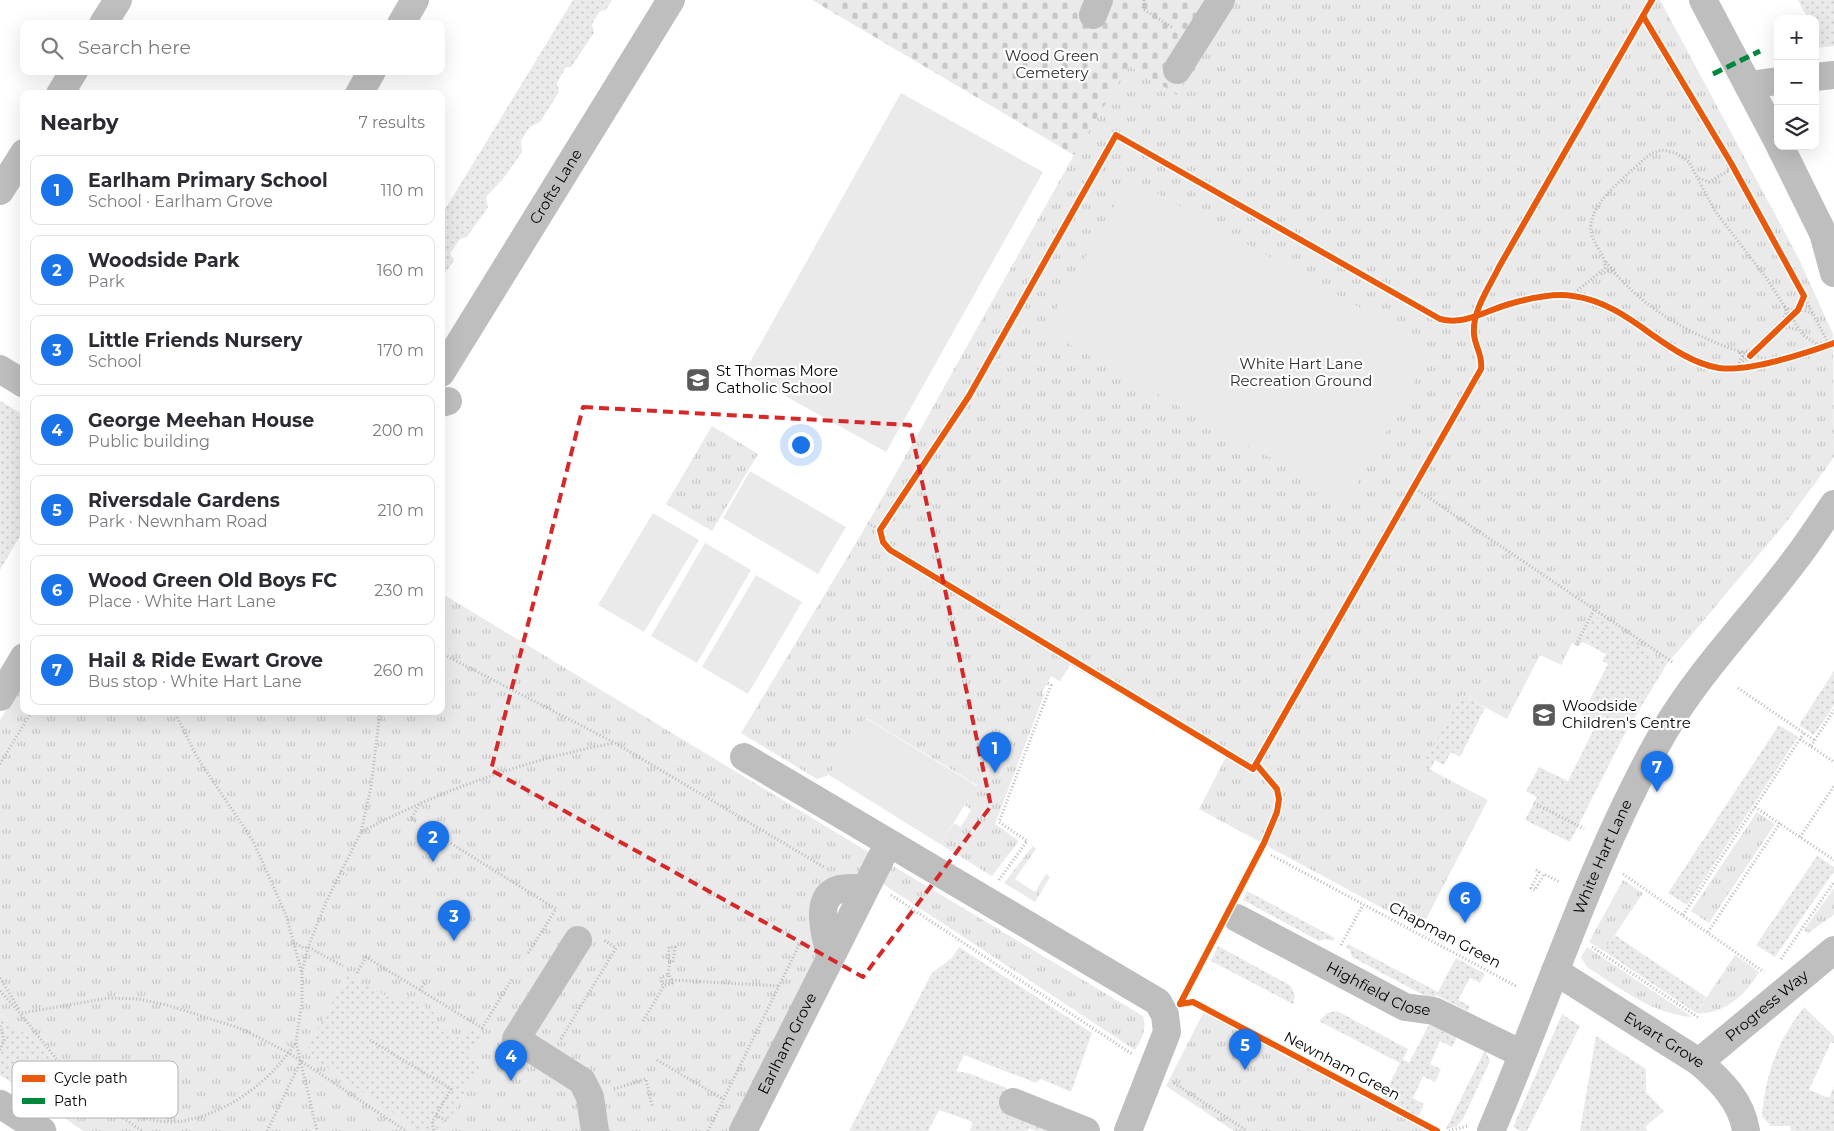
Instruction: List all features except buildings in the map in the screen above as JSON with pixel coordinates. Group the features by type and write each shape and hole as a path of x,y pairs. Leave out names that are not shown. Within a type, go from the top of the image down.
{"main road":[{"path":"0,1104 12,1112"},
{"path":"22,1118 42,1131"}],"street":[{"path":"106,20 118,0"},
{"path":"402,20 415,0"},
{"name":"Crofts Lane","path":"445,367 671,0"},
{"path":"1177,70 1221,0"},
{"path":"1703,0 1774,134"},
{"path":"62,90 72,75"},
{"path":"361,90 370,75"},
{"path":"1819,77 1834,75"},
{"path":"1749,85 1774,82"},
{"path":"1782,150 1829,238 1834,273"},
{"path":"0,191 20,158"},
{"path":"0,369 20,382"},
{"name":"White Hart Lane","path":"1480,1128 1522,1054 1598,866 1638,779 1664,733 1702,675 1795,560 1834,504"},
{"name":"White Hart Lane","path":"1795,560 1834,527"},
{"path":"0,696 20,664"},
{"path":"744,757 875,868 1158,1002 1165,1015 1167,1032 1128,1131"},
{"name":"Earlham Grove","path":"743,1131 875,868"},
{"name":"Highfield Close","path":"1231,914 1405,1007 1434,1011 1522,1054"},
{"path":"578,940 516,1039 589,1086 595,1131"},
{"name":"Progress Way","path":"1699,1062 1834,950"},
{"name":"Ewart Grove","path":"1555,971 1699,1062 1712,1073 1736,1102 1744,1119 1746,1131"},
{"path":"1013,1102 1086,1131"}],"path":[{"path":"1144,0 1143,9 1195,41"},
{"path":"868,523 880,530 883,542 890,550 1253,769 1481,369 1482,359 1474,331 1476,317 1499,268 1652,0"},
{"path":"1643,16 1731,163 1829,345"},
{"path":"880,530 969,396 1116,135 1429,314 1450,322 1476,317 1513,303 1572,296 1596,302 1626,316 1668,346 1697,361 1720,368 1774,361 1834,343"},
{"path":"1774,361 1740,352 1669,318 1615,274 1606,262 1593,237 1591,219 1602,201 1643,160 1652,153 1662,150 1676,153 1689,162 1715,211 1767,279 1803,334"},
{"path":"1705,192 1709,182 1728,171 1731,163"},
{"path":"1728,171 1737,174"},
{"path":"1698,178 1709,182"},
{"path":"1572,296 1600,274 1605,268 1606,262"},
{"path":"1600,274 1609,272 1615,274"},
{"path":"1731,368 1750,356 1792,317 1798,310 1804,296"},
{"path":"1785,307 1790,310 1808,310 1814,315"},
{"path":"1778,330 1786,313 1785,307"},
{"path":"1778,330 1788,327 1796,328 1814,344 1821,347"},
{"path":"1740,352 1747,352 1761,346"},
{"path":"1738,365 1742,356 1740,352"},
{"path":"1413,487 1674,663"},
{"path":"1576,645 1594,610"},
{"path":"445,654 615,743 828,869"},
{"path":"995,884 1027,841 1000,822 1051,685 1047,683"},
{"path":"1738,688 1814,740"},
{"path":"1810,746 1834,710"},
{"path":"0,764 30,715"},
{"path":"176,715 198,757 253,841 286,915 302,973"},
{"path":"146,1118 156,1121 183,1121 237,1100 258,1084 289,1053 296,1042 302,1002 302,973 308,947 340,872 361,832 372,787 380,715"},
{"path":"1683,916 1804,733"},
{"path":"1800,739 1834,762"},
{"path":"361,832 422,802 474,781 541,758 615,743"},
{"path":"1231,914 1272,826 1280,799 1277,789 1256,764"},
{"path":"1800,837 1834,786"},
{"path":"416,822 411,819 422,802"},
{"path":"1534,803 1584,828"},
{"path":"1755,807 1834,860"},
{"path":"1708,932 1780,823"},
{"path":"436,834 556,909 527,955"},
{"path":"875,868 1152,1068 1248,1131"},
{"path":"1536,870 1539,872 1531,888 1535,890 1544,874 1560,882"},
{"path":"340,872 347,875"},
{"path":"1619,872 1764,972"},
{"path":"1780,960 1834,882"},
{"path":"1329,968 1363,904"},
{"path":"708,1131 803,938"},
{"path":"293,941 298,946 308,947 343,966"},
{"path":"1588,944 1699,1018"},
{"path":"670,961 673,962 675,947 670,947 668,961 670,961 668,974 672,980"},
{"path":"357,974 366,957 482,1028 512,979"},
{"path":"664,986 660,979 668,974"},
{"path":"0,978 22,1014"},
{"path":"672,980 780,986"},
{"path":"643,1021 664,986 669,985 672,980"},
{"path":"420,990 425,983"},
{"path":"0,991 22,1014 60,1061"},
{"path":"22,1014 108,998 138,999 167,1005 242,1029 289,1053 406,1131"},
{"path":"0,1026 4,1040 0,1050"},
{"path":"370,1040 452,1089 432,1122 434,1131"},
{"path":"296,1042 317,1131"},
{"path":"266,1131 301,1060"},
{"path":"657,1060 723,1099"},
{"path":"589,1086 646,1079 654,1106 652,1106"},
{"path":"436,1115 448,1122"},
{"path":"124,1118 142,1131"},
{"path":"1449,1131 1480,1128"}],"highlighted area":[{"path":"583,407 910,425 991,806 863,977 491,770"}],"green space":[{"path":"573,0 612,0 606,10 600,11 592,24 594,33 571,67 566,67 557,83 559,92 540,122 530,127 521,140 522,152 503,179 486,197 488,207 467,237 459,240 450,254 454,260 445,273 445,209"},
{"name":"Wood Green Cemetery","path":"812,0 1237,0 1177,95 1129,65 1074,155"},
{"name":"White Hart Lane Recreation Ground","path":"1237,0 1660,0 1799,259 1833,334 1834,456 1832,460 1788,520 1667,664 1596,617 1579,646 1572,643 1561,665 1540,655 1507,719 1462,695 1423,766 1488,800 1421,929 1199,809 1226,757 1070,665 1060,681 1051,676 1042,693 1044,695 995,824 1019,841 992,876 940,844 954,823 961,827 971,810 965,805 977,785 866,718 829,775 817,779 741,733 868,523 1074,155 1129,65 1177,95"},
{"path":"1798,0 1834,0 1834,46 1819,48 1819,15 1806,15"},
{"path":"901,93 1043,172 886,452 744,373"},
{"path":"1130,178 1433,349 1347,501 1044,330"},
{"path":"0,401 20,413 20,536 0,570"},
{"path":"712,426 758,454 712,531 666,504"},
{"path":"750,471 846,527 818,574 723,518"},
{"path":"653,513 699,540 644,632 598,605"},
{"path":"705,543 751,570 697,663 651,636"},
{"path":"756,575 802,602 748,694 702,667"},
{"path":"445,595 870,853 854,882 846,881 821,950 732,1131 83,1131 67,1118 178,1118 178,1061 55,1061 46,1050 0,1015 0,720 20,688 20,715 445,715"},
{"path":"1595,616 1667,664 1624,735 1570,842 1525,820 1537,797 1526,791 1539,767 1568,781 1596,725 1581,717 1608,664 1602,661 1606,654 1581,641"},
{"path":"1834,671 1834,705 1814,735 1799,725"},
{"path":"1462,695 1485,708 1460,757 1451,752 1444,765 1435,760 1430,770 1422,766"},
{"path":"865,718 977,786 940,844 829,775"},
{"path":"1779,725 1798,737 1687,905 1668,893"},
{"path":"1757,812 1775,824 1709,923 1691,911"},
{"path":"1033,846 1036,849 1015,879 1035,892 1046,874 1050,877 1035,902 1004,883"},
{"path":"1817,856 1834,867 1834,871 1775,957 1756,945"},
{"path":"890,864 1143,1016 1143,1034 1135,1050 880,882"},
{"path":"1623,880 1643,893 1604,951 1589,942"},
{"path":"1834,888 1834,915 1808,933 1804,930"},
{"path":"1247,891 1335,938 1333,941 1326,939 1319,941 1243,900"},
{"path":"1615,935 1706,997 1696,1013 1604,951"},
{"path":"1348,944 1438,992 1456,958 1485,974 1480,983 1470,978 1458,1000 1470,1006 1467,1011 1436,995 1433,1000 1352,957 1350,950 1346,947"},
{"path":"1218,946 1291,986 1295,996 1293,1004 1211,961"},
{"path":"959,947 1092,1033 1071,1092 1041,1079 1036,1083 964,1055 956,1071 968,1073 1007,1088 1002,1102 1049,1131 1035,1131 1029,1128 1027,1131 970,1131 973,1122 939,1110 928,1131 849,1131 932,973 952,958"},
{"path":"1587,947 1692,1017 1663,1011 1637,999 1587,967 1581,957"},
{"path":"1735,955 1759,972 1754,980 1733,1002 1715,1011 1696,1013"},
{"path":"349,974 395,1001 410,997 435,1013 439,1026 460,1039 471,1030 483,1034 468,1057 482,1065 476,1075 473,1073 464,1084 463,1090 466,1092 446,1124 441,1121 437,1131 420,1131 309,1055 308,1045"},
{"path":"1804,1007 1834,1036 1834,1043 1831,1042 1809,1090 1829,1098 1834,1087 1834,1131 1791,1131 1790,1126 1771,1126 1762,1116 1766,1085 1774,1058"},
{"path":"1204,1011 1429,1131 1234,1131 1166,1086"},
{"path":"1337,1011 1408,1049 1403,1059 1409,1063 1430,1023 1457,1037 1452,1047 1440,1041 1430,1064 1441,1069 1435,1082 1423,1076 1413,1098 1424,1104 1418,1118 1382,1099 1400,1063 1319,1021 1327,1013"},
{"path":"1562,1014 1580,1026 1527,1131 1520,1131 1513,1127"},
{"path":"0,1015 46,1050 55,1061 12,1061 12,1083 0,1075"},
{"path":"1596,1036 1646,1069 1646,1092 1664,1111 1645,1127 1648,1131 1580,1131"},
{"path":"1485,1050 1490,1061 1463,1119 1456,1127 1446,1129"}],"marked path":[{"path":"1713,74 1760,51"}],"cycle path":[{"path":"1180,1004 1264,843 1277,812 1279,799 1277,789 1256,764 1481,369 1481,359 1474,334 1478,308 1499,267 1652,0"},
{"path":"1643,16 1731,163 1804,296 1798,310 1750,356"},
{"path":"1256,764 1253,769 890,550 883,542 880,530 969,396 1116,135 1440,319 1450,321 1468,319 1520,301 1559,295 1573,296 1605,305 1633,321 1683,355 1719,368 1761,364 1834,343"},
{"name":"Newnham Green","path":"1180,1004 1193,1002 1437,1131"}],"place":[{"name":"St Thomas More Catholic School","path":"698,380"},
{"name":"Woodside Children's Centre","path":"1544,715"},
{"name":"Earlham Primary School","path":"995,773"},
{"name":"Hail & Ride Ewart Grove","path":"1657,792"},
{"name":"Woodside Park","path":"433,862"},
{"name":"Wood Green Old Boys FC","path":"1465,923"},
{"name":"Little Friends Nursery","path":"454,941"},
{"name":"Riversdale Gardens","path":"1245,1070"},
{"name":"George Meehan House","path":"511,1081"}]}
